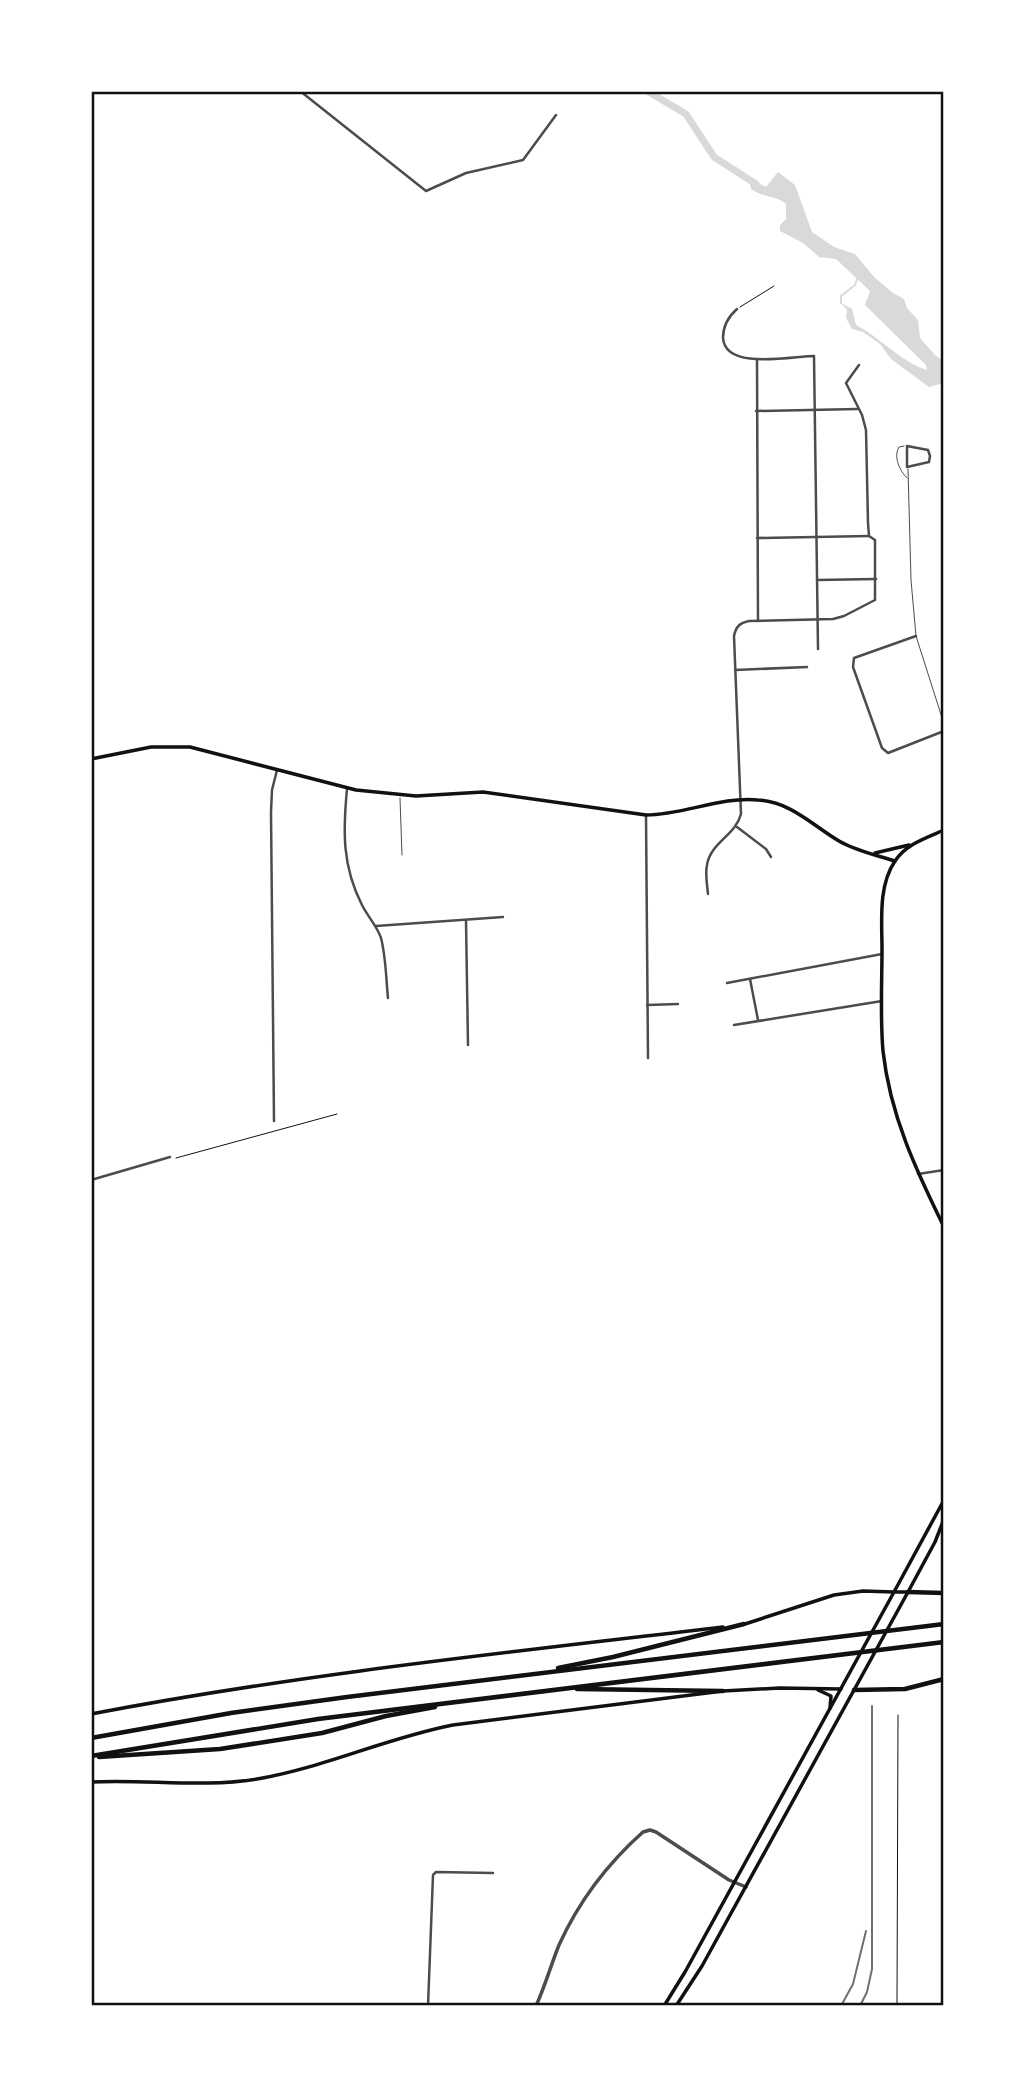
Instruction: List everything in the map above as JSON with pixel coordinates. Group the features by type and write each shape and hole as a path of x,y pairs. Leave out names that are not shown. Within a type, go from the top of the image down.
{"highway":[{"path":"908,1592 944,1593"},
{"path":"535,1674 744,1624"},
{"path":"91,1738 289,1704 944,1624"},
{"path":"91,1757 260,1727 944,1642"},
{"path":"854,1690 898,1690 944,1679"},
{"path":"557,1689 723,1691"},
{"path":"91,1757 210,1750 299,1737 464,1700"}],"main road":[{"path":"91,759 142,748 177,746 199,749 347,789 400,796 483,792 646,815 667,814 741,800 765,801 790,808 842,843 895,860"},
{"path":"870,853 884,853 913,844 944,830"},
{"path":"913,844 895,860 882,901 883,1053 899,1125 918,1174 944,1227"},
{"path":"664,2006 944,1500"},
{"path":"676,2006 702,1966 746,1887 935,1542 944,1519"},
{"path":"91,1714 207,1693 345,1673 744,1624 834,1595 863,1591 908,1592"},
{"path":"91,1782 225,1782 255,1779 438,1728 723,1691 809,1688 854,1690"},
{"path":"809,1688 829,1694 829,1711"}],"street":[{"path":"300,91 426,191 466,173 523,160 556,115"},
{"path":"737,309 726,325 724,342 738,357 757,359 814,356 818,649"},
{"path":"757,359 758,621"},
{"path":"859,365 846,383 866,430 869,536"},
{"path":"756,411 858,409"},
{"path":"906,446 928,450 929,462 907,467 906,446"},
{"path":"708,894 707,862 714,850 737,827 741,817 734,636 736,628 743,622 818,620 844,616 876,600 875,540 869,536 757,538"},
{"path":"817,580 876,579"},
{"path":"916,636 854,658 853,667 882,748 888,753 944,731"},
{"path":"735,670 807,667"},
{"path":"274,1121 271,811 277,770"},
{"path":"347,789 343,831 350,878 363,908 376,926 383,946 388,998"},
{"path":"646,815 648,1058"},
{"path":"737,827 766,849 771,857"},
{"path":"376,926 503,917"},
{"path":"466,921 468,1045"},
{"path":"727,983 882,954"},
{"path":"750,979 758,1020"},
{"path":"734,1025 882,1000"},
{"path":"647,1005 678,1004"},
{"path":"91,1180 170,1157"},
{"path":"918,1174 944,1170"},
{"path":"935,1542 944,1525"},
{"path":"536,2006 563,1937 589,1890 601,1874 643,1832 656,1832 746,1887"},
{"path":"428,2006 433,1875 436,1872 493,1873"}],"lane":[{"path":"906,446 899,447 896,454 900,469 908,478"},
{"path":"907,467 916,636 944,724"},
{"path":"400,796 402,855"}],"path":[{"path":"737,309 774,286"},
{"path":"170,1157 177,1158 337,1114"},
{"path":"897,2006 898,1715"}],"shaded area":[{"path":"778,172 795,185 812,232 834,247 855,254 874,277 904,299 907,308 918,320 920,338 944,361 944,383 929,387 891,359 880,344 863,332 852,329 846,318 847,310 841,303 852,309 856,325 908,361 927,370 926,365 865,305 870,291 836,259 819,257 803,243 780,231 780,225 786,219 786,204 751,189 749,179 766,187"}],"waterway":[{"path":"647,91 686,114 714,157 756,184"},
{"path":"841,303 841,296 855,285 857,279"}],"railway":[{"path":"860,2006 867,1992 872,1969 872,1706"},
{"path":"841,2006 853,1984 866,1931"}]}
